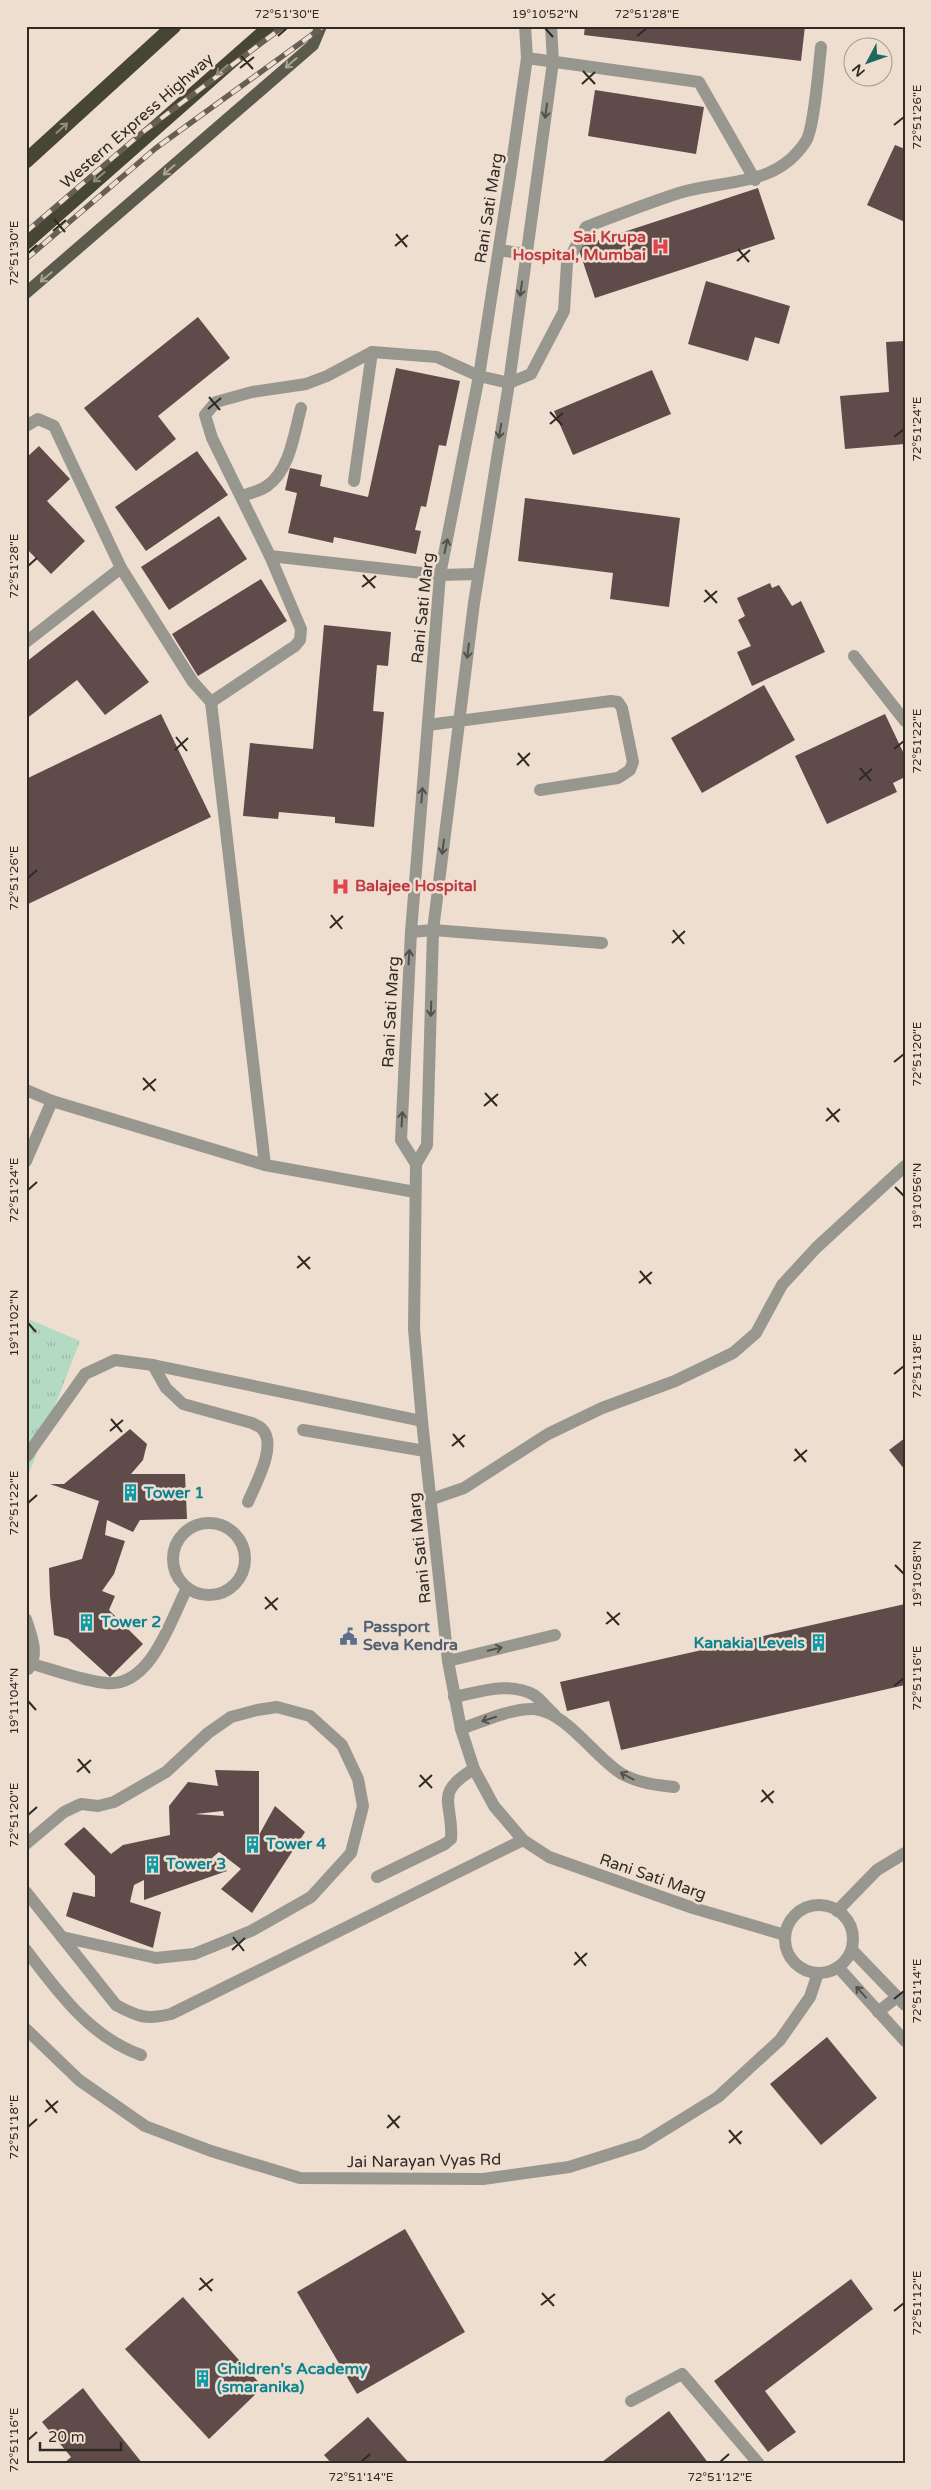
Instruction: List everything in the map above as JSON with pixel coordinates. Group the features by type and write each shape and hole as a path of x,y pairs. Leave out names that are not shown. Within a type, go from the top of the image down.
{"highway":[{"path":"26,161 174,26"},
{"name":"Western Express Highway","path":"26,242 271,26"}],"main road":[{"path":"26,293 313,44 321,26"}],"street":[{"name":"Rani Sati Marg","path":"416,1164 401,1140 411,932 440,575 479,376 499,250 527,58 525,26"},
{"name":"Rani Sati Marg","path":"551,26 554,62 509,383 478,574 433,930 427,1145 416,1164 414,1329 448,1661 460,1728 474,1770 494,1806 523,1840 549,1857 567,1864 693,1908 785,1935"},
{"path":"211,702 295,646 300,640 301,629 270,556 212,438 204,415 216,402 252,392 306,384 327,376 372,352 437,357 479,376 509,383 531,374 564,311 567,263 586,227 682,192 755,180 784,165 807,140 814,104 821,47"},
{"path":"527,58 699,82 755,180"},
{"path":"499,250 526,254"},
{"path":"354,480 372,352"},
{"path":"242,496 266,486 277,477 288,457 301,408"},
{"path":"26,426 38,419 54,426 121,568 193,682 211,702 265,1165"},
{"path":"270,556 440,575 478,574"},
{"path":"26,642 121,568"},
{"path":"854,656 905,721"},
{"path":"428,725 611,701 618,702 622,708 633,762 630,770 618,778 540,790"},
{"path":"411,932 433,930 602,943"},
{"path":"26,1090 52,1101 265,1165 415,1192"},
{"path":"26,1160 52,1101"},
{"path":"432,1499 464,1488 548,1434 602,1408 676,1381 733,1353 756,1333 782,1285 802,1263 905,1166"},
{"path":"26,1457 85,1374 115,1360 153,1365 422,1421"},
{"path":"153,1365 166,1388 183,1404 252,1423 262,1429 268,1440 268,1451 248,1502"},
{"path":"303,1430 425,1451"},
{"path":"208,1522 220,1524 230,1530 239,1539 245,1556 243,1573 236,1583 227,1591 216,1595 204,1595 187,1588 176,1575 173,1563 173,1551 178,1540 186,1531 196,1525 208,1522"},
{"path":"26,1619 34,1645 29,1667 107,1684 121,1682 142,1670 156,1653 187,1588"},
{"path":"448,1661 555,1635"},
{"path":"454,1698 498,1687 534,1696 621,1773 640,1783 674,1787"},
{"path":"26,1844 64,1812 81,1804 98,1806 114,1802 166,1772 208,1733 231,1718 277,1706 310,1716 342,1745 358,1779 363,1806 351,1853 311,1897 251,1931 194,1954 156,1958 62,1937"},
{"path":"460,1728 503,1714 534,1709 556,1716"},
{"path":"378,1877 445,1844 451,1839 447,1807 448,1796 453,1785 474,1770"},
{"path":"26,1892 116,2005 135,2015 152,2018 171,2014 523,1840"},
{"path":"837,1911 878,1870 905,1853"},
{"path":"815,1905 827,1906 846,1918 851,1928 852,1950 847,1960 838,1967 818,1974 797,1966 790,1957 785,1935 788,1924 795,1914 804,1908 815,1905"},
{"path":"852,1950 901,2001 878,2012"},
{"path":"27,1952 68,2005 118,2045 141,2055"},
{"path":"838,1967 905,2041"},
{"name":"Jai Narayan Vyas Rd","path":"26,2029 79,2080 145,2126 211,2151 300,2178 483,2179 569,2167 642,2144 718,2097 780,2040 810,1997 818,1974"},
{"path":"631,2401 682,2374 759,2464"}],"green space":[{"path":"26,1318 80,1341 26,1481"}],"building":[{"path":"585,26 805,26 801,61 584,35"},
{"path":"595,90 704,107 696,154 588,136"},
{"path":"895,145 905,149 905,222 867,205"},
{"path":"758,188 775,239 595,298 578,247"},
{"path":"706,281 790,306 779,344 755,337 748,361 688,344"},
{"path":"198,317 230,358 158,416 176,439 136,471 84,408"},
{"path":"905,341 905,444 845,449 840,396 889,392 886,342"},
{"path":"396,368 460,381 446,446 439,445 426,507 421,506 415,530 421,531 416,554 334,537 333,543 288,533 297,493 285,490 290,468 322,475 320,486 368,497"},
{"path":"652,370 671,414 573,455 554,411"},
{"path":"39,446 70,479 47,501 85,541 51,574 26,548 26,458"},
{"path":"197,451 228,495 146,551 115,507"},
{"path":"525,498 680,518 669,607 610,599 613,573 518,561"},
{"path":"219,516 247,559 169,610 141,567"},
{"path":"261,579 287,621 198,676 172,634"},
{"path":"770,583 772,588 779,585 792,606 801,601 825,652 752,686 737,652 751,646 738,620 745,616 737,598"},
{"path":"93,610 149,682 105,715 77,680 26,719 26,662"},
{"path":"324,625 391,632 388,666 377,665 373,711 384,712 374,827 335,823 335,817 279,812 278,819 243,816 250,743 313,749"},
{"path":"764,685 795,740 702,793 671,738"},
{"path":"161,714 211,817 26,905 26,779"},
{"path":"885,714 905,756 905,777 893,783 897,792 827,824 795,756"},
{"path":"130,1429 147,1444 143,1460 131,1474 185,1474 187,1519 140,1520 133,1532 107,1520 105,1535 125,1541 114,1574 102,1591 115,1596 109,1610 143,1644 110,1677 68,1639 54,1635 50,1596 49,1568 82,1559 99,1501 50,1484 64,1484"},
{"path":"905,1438 905,1470 889,1450"},
{"name":"Kanakia Levels","path":"905,1604 905,1685 621,1750 609,1701 567,1711 560,1682"},
{"name":"Tower 3","path":"215,1770 259,1771 259,1835 275,1806 305,1832 252,1913 221,1889 241,1869 219,1852 212,1858 227,1871 144,1900 144,1880 134,1885 130,1902 161,1912 153,1948 66,1916 73,1892 95,1897 95,1876 64,1844 84,1827 111,1854 123,1845 170,1835 169,1806 188,1782 218,1786","holes":["223,1811 224,1816 195,1814"]},
{"path":"827,2037 877,2098 821,2145 770,2084"},
{"path":"405,2229 465,2332 357,2394 297,2292"},
{"path":"851,2279 873,2309 765,2391 796,2432 768,2452 714,2381"},
{"name":"Children's Academy (smaranika)","path":"183,2297 263,2387 209,2439 125,2349"},
{"path":"83,2388 143,2464 63,2464 71,2457 42,2422"},
{"path":"669,2411 709,2464 604,2464 602,2462"},
{"path":"368,2417 410,2464 332,2464 324,2455"}],"railway":[{"path":"26,232 143,132 284,26"},
{"path":"26,259 156,148 324,26"}],"place":[{"name":"Sai Krupa Hospital, Mumbai","path":"660,246"},
{"name":"Balajee Hospital","path":"341,886"},
{"name":"Tower 1","path":"130,1493"},
{"name":"Tower 2","path":"87,1622"},
{"name":"Passport Seva Kendra","path":"349,1636"},
{"name":"Kanakia Levels","path":"819,1643"},
{"name":"Tower 4","path":"252,1844"},
{"name":"Tower 3","path":"152,1864"},
{"name":"Children's Academy (smaranika)","path":"203,2378"}]}
